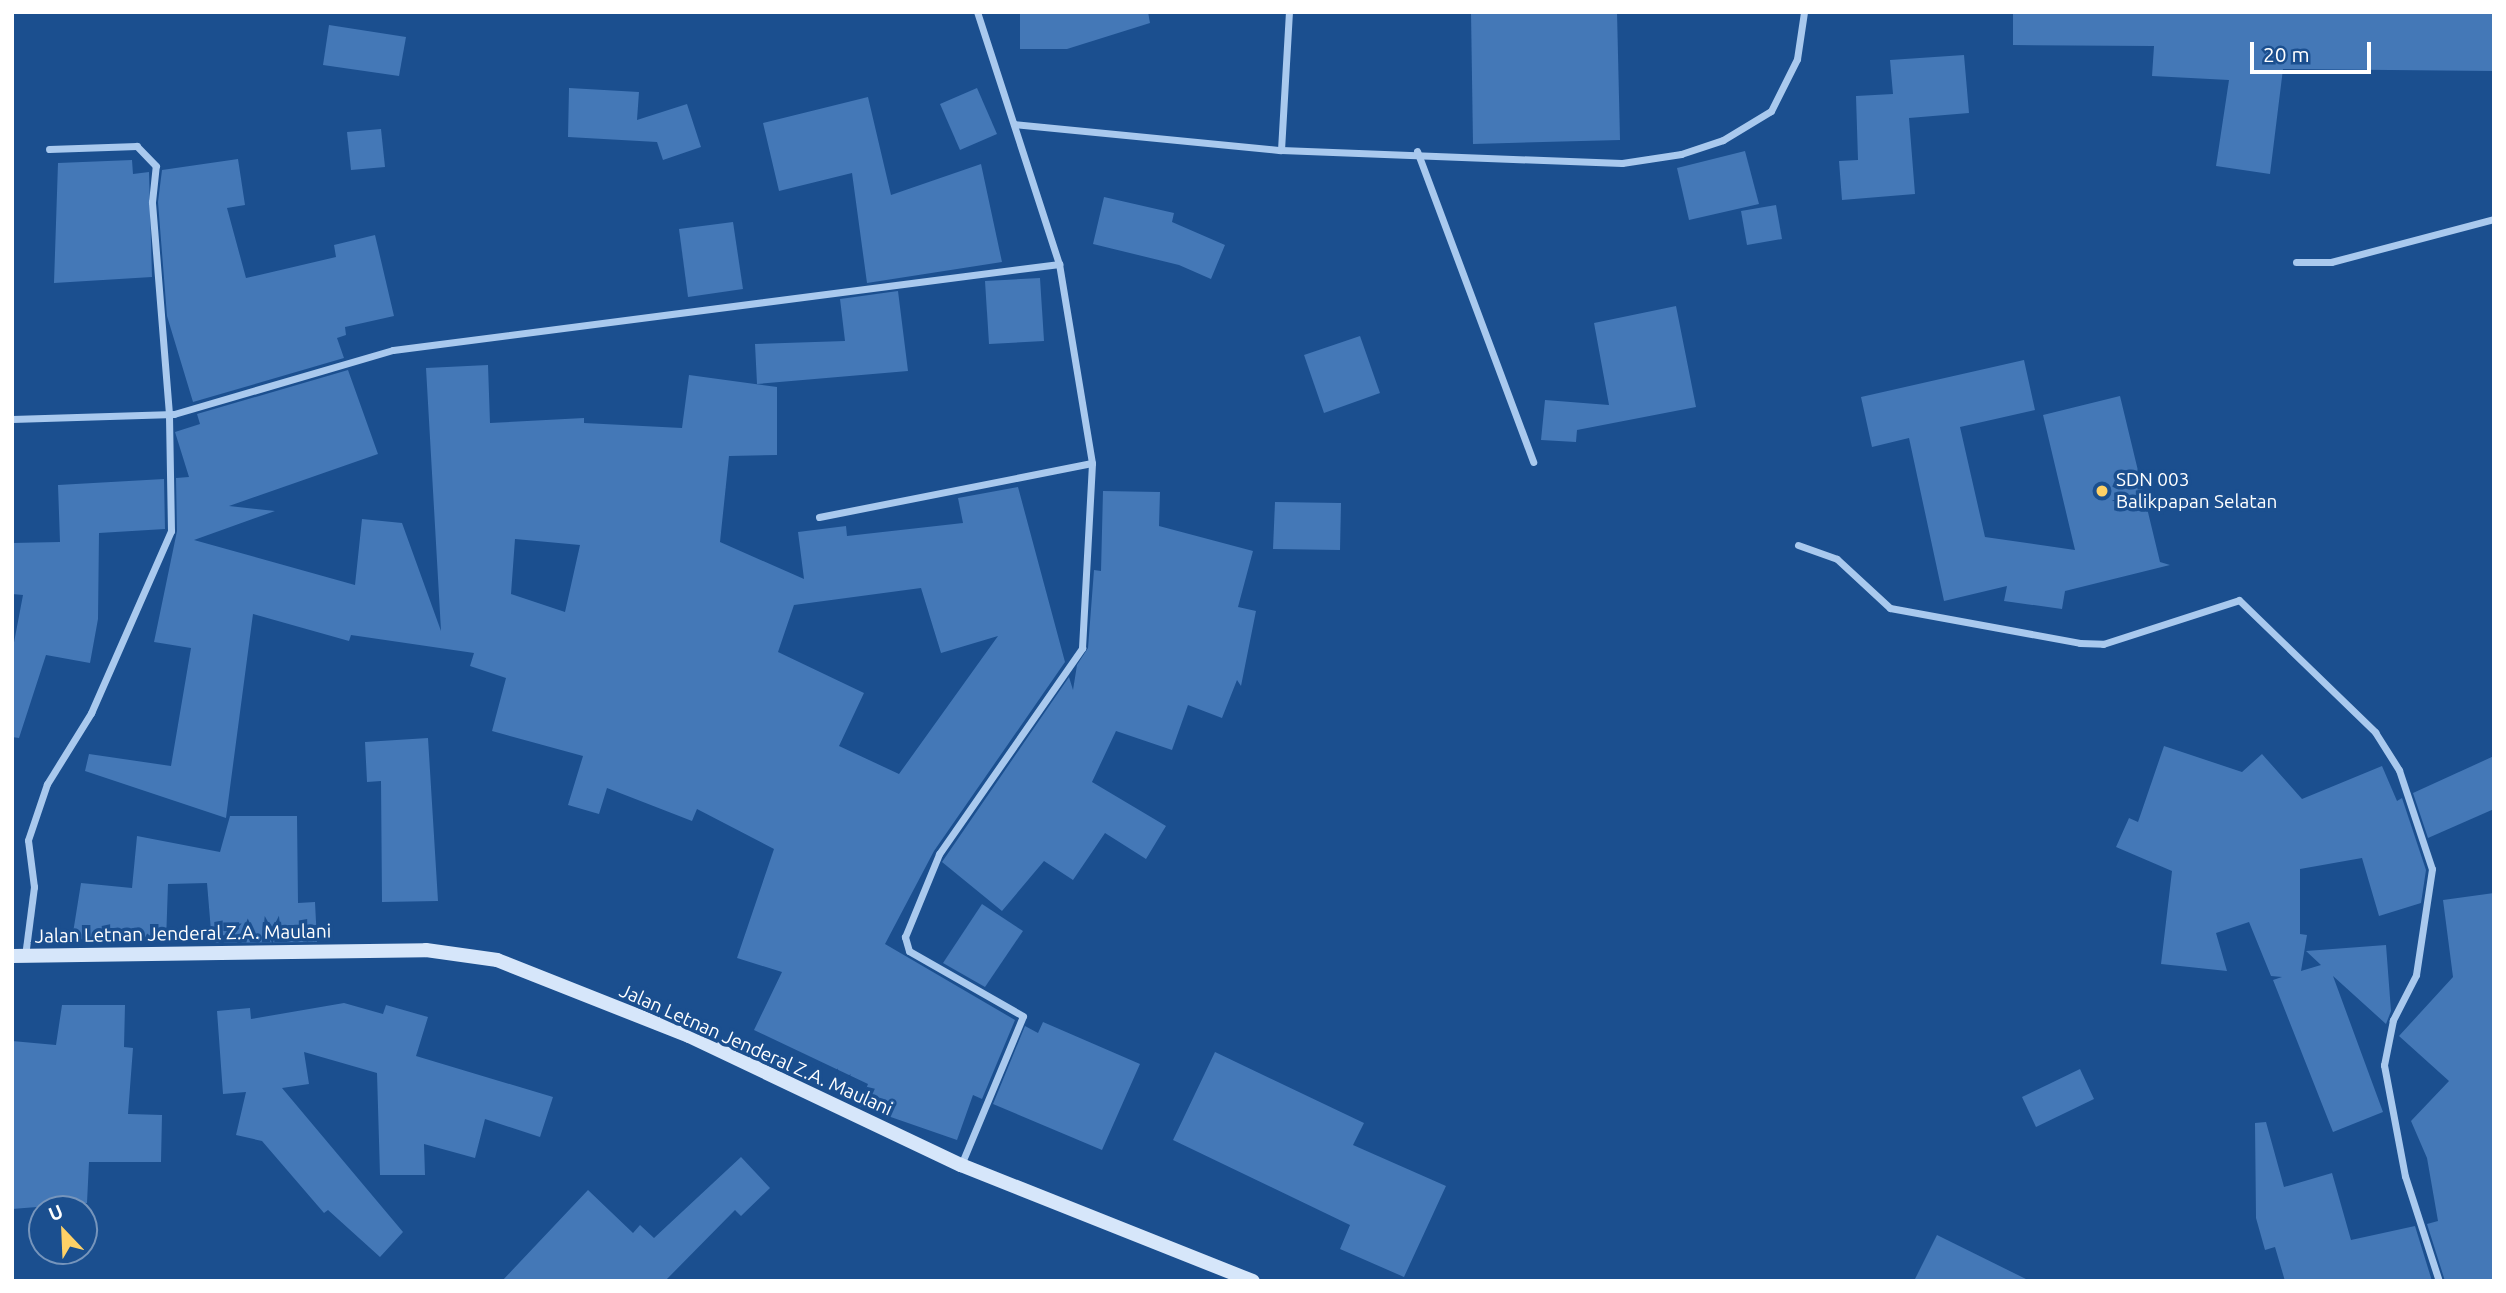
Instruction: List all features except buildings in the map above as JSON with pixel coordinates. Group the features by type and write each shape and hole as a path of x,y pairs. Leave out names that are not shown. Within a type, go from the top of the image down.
{"street":[{"path":"961,1165 1023,1016 909,951 905,937 939,854 1082,648 1092,463 1059,264 977,12"},
{"path":"1280,150 1289,12"},
{"path":"1014,124 1280,150 1417,151 1622,163 1681,154 1723,140 1772,111 1797,59 1804,12"},
{"path":"19,956 34,887 28,840 47,784 91,713 171,531 169,414 152,202 156,166 137,146 49,149"},
{"path":"1417,151 1533,462"},
{"path":"2296,262 2331,262 2494,219"},
{"path":"12,419 169,414 393,350 1059,264"},
{"path":"819,517 1092,463"},
{"path":"1798,545 1837,559 1890,607 2080,643 2103,643 2239,600 2375,733 2399,770 2432,869 2416,975 2393,1020 2384,1065 2405,1176 2439,1281"},
{"name":"Jalan Letnan Jenderal Z.A. Maulani","path":"19,956 426,950 497,960 689,1037 961,1165 1253,1281"}],"place":[{"name":"SDN 003 Balikpapan Selatan","path":"2102,491"}]}
